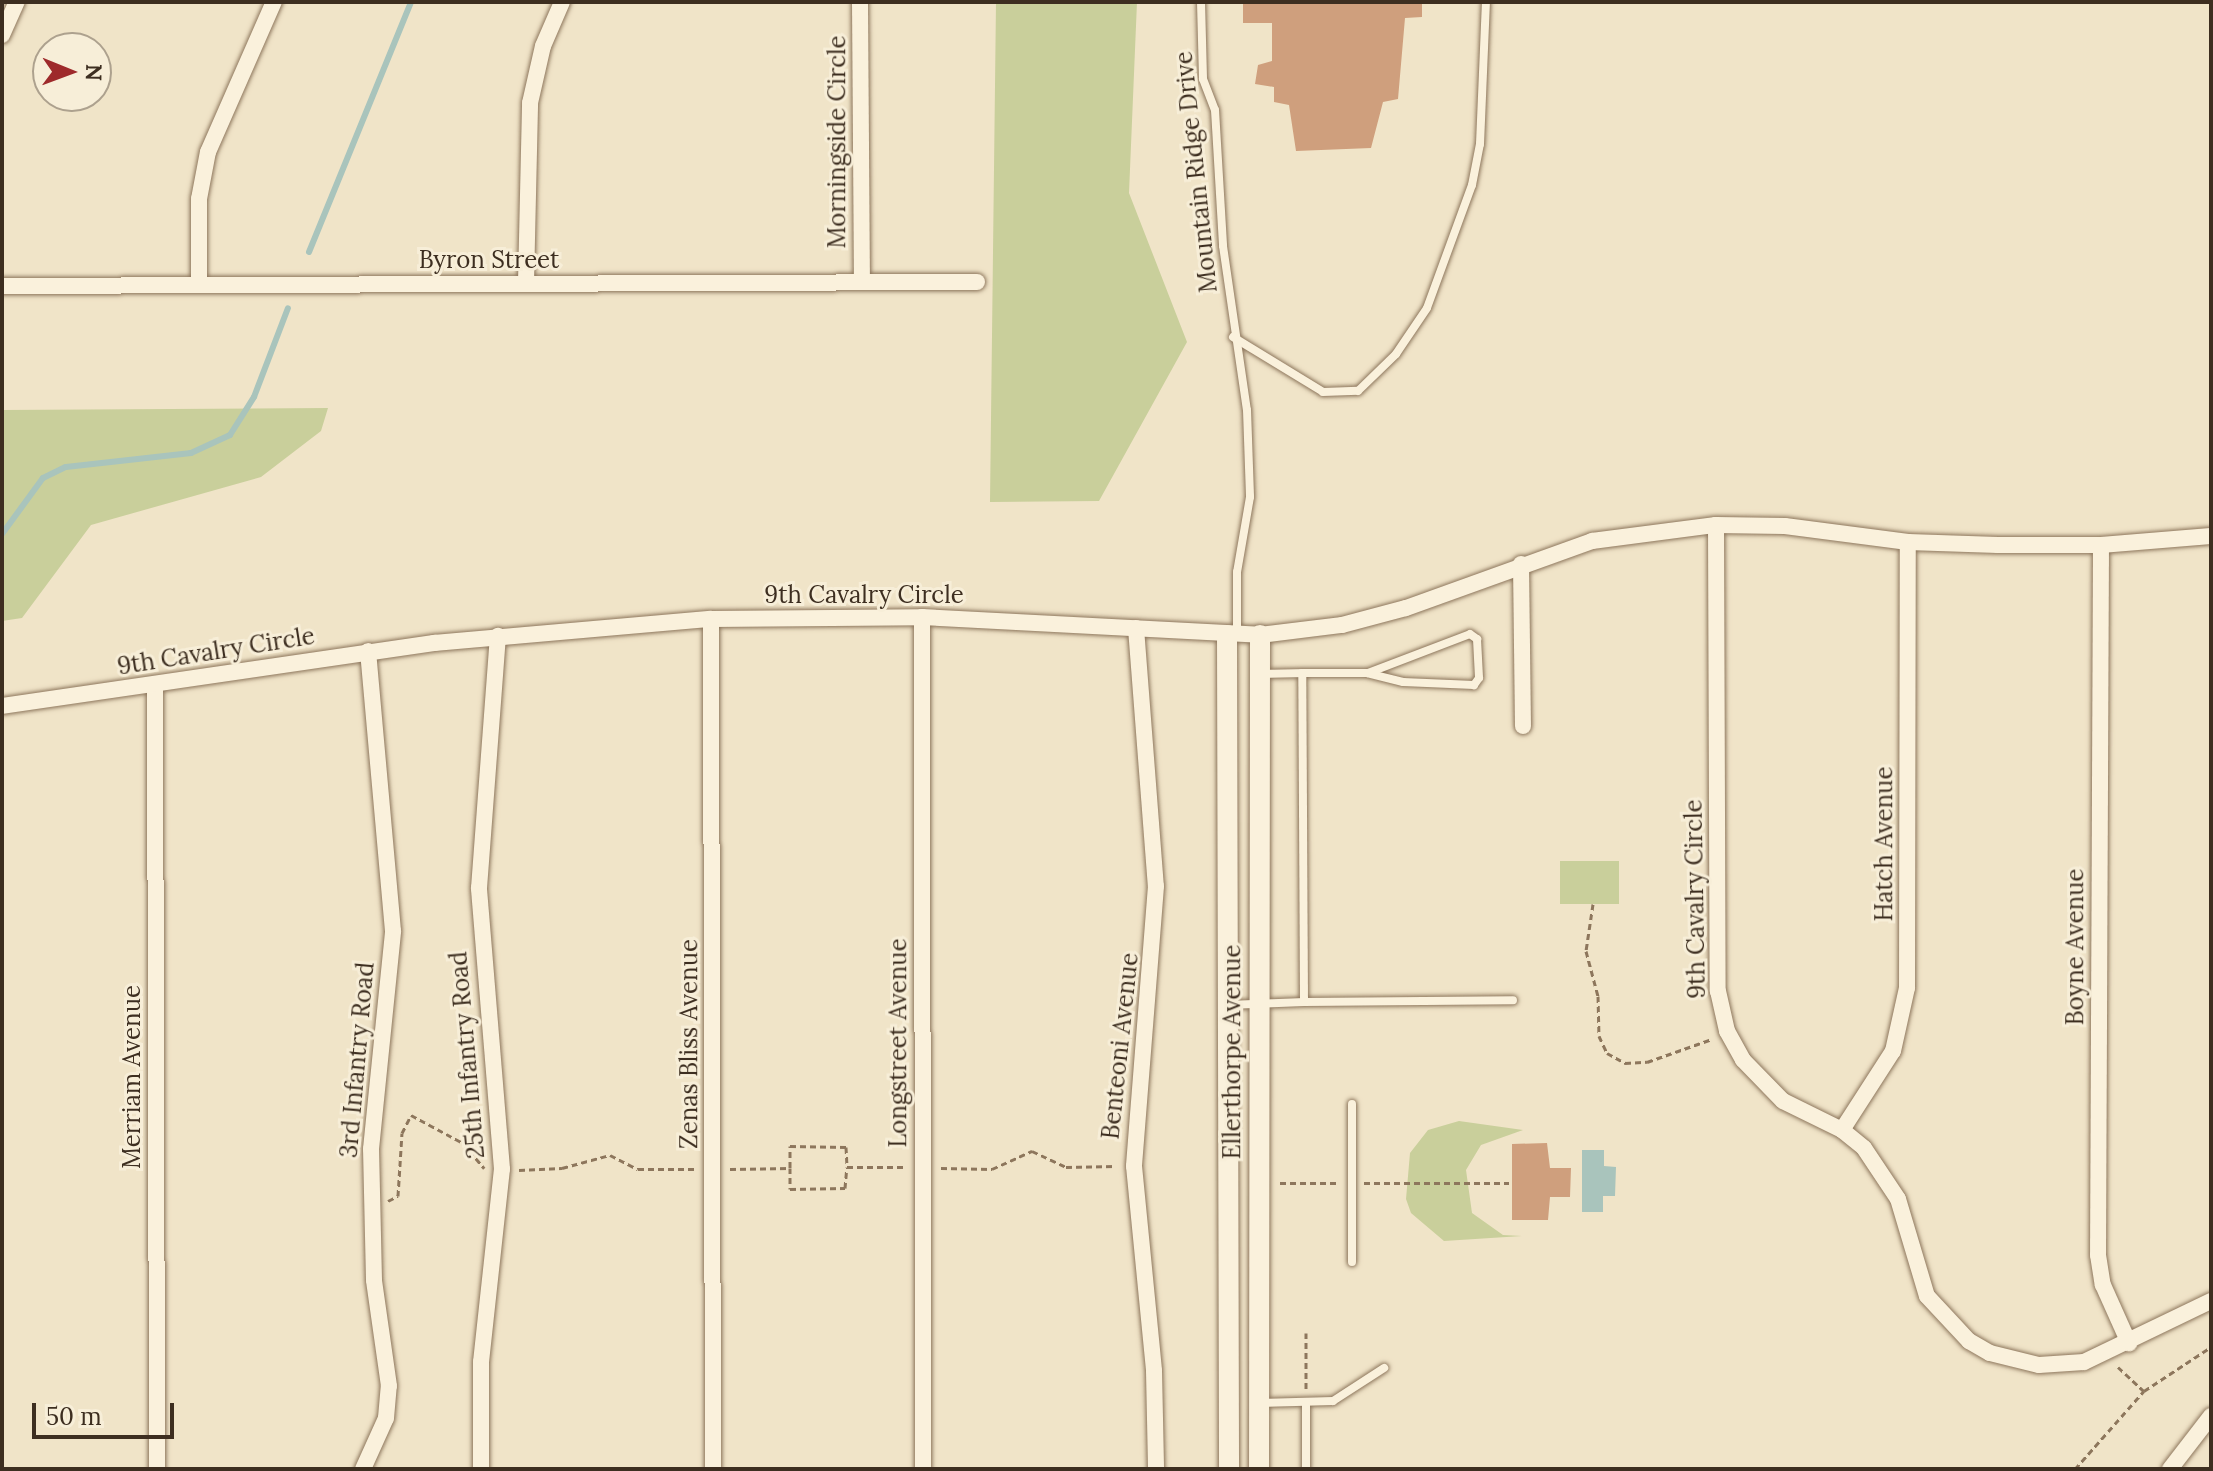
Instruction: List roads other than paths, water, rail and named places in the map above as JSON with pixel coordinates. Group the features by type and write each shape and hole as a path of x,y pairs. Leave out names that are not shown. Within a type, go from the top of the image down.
{"street":[{"path":"2,35 17,2"},
{"path":"199,285 199,199 208,152 274,2"},
{"path":"526,283 530,103 543,46 562,2"},
{"name":"Morningside Circle","path":"860,2 862,282"},
{"name":"Byron Street","path":"2,286 977,282"},
{"name":"9th Cavalry Circle","path":"1716,525 1720,1009 1743,1060 1783,1101 1842,1130 1885,1175 1907,1225 1915,1269 1927,1296 1969,1341 2002,1358 2039,1365 2084,1362 2108,1354 2211,1301"},
{"name":"9th Cavalry Circle","path":"2,706 368,651 498,636 711,619 922,617 1260,635 1342,625 1406,608 1521,564 1592,541 1716,525 1785,526 1908,542 2101,545 2211,536"},
{"name":"Hatch Avenue","path":"1842,1130 1893,1051 1907,988 1908,542"},
{"name":"Boyne Avenue","path":"2101,545 2098,1255 2103,1285 2129,1343"},
{"path":"1521,564 1523,726"},
{"name":"Longstreet Avenue","path":"922,617 923,1469"},
{"name":"Zenas Bliss Avenue","path":"711,619 713,1469"},
{"name":"Benteoni Avenue","path":"1136,628 1156,886 1134,1166 1154,1371 1156,1469"},
{"name":"Ellerthorpe Avenue","path":"1229,1469 1228,1005 1232,635"},
{"name":"Ellerthorpe Avenue","path":"1259,1469 1260,635"},
{"name":"25th Infantry Road","path":"481,1469 481,1362 502,1169 479,888 498,636"},
{"name":"3rd Infantry Road","path":"363,1469 386,1418 389,1386 374,1280 371,1149 393,931 368,651"},
{"name":"Merriam Avenue","path":"155,685 157,1469"},
{"path":"2170,1469 2211,1416"}],"lane":[{"name":"Mountain Ridge Drive","path":"1201,2 1203,79 1215,110 1233,337 1247,410 1250,497 1237,572 1232,635"},
{"path":"1233,337 1323,392 1358,391 1396,354 1427,308 1472,185 1480,144 1486,2"},
{"path":"1258,674 1368,673 1403,682 1474,685 1479,678 1477,639 1470,634 1368,673"},
{"path":"1302,673 1304,1002"},
{"path":"1228,1005 1513,1000"},
{"path":"1352,1104 1352,1262"},
{"path":"1258,1403 1333,1401 1384,1368"},
{"path":"1306,1403 1306,1469"}],"water":[{"path":"1582,1150 1604,1150 1604,1166 1616,1167 1615,1196 1603,1196 1603,1212 1582,1212"}],"waterway":[{"path":"309,252 411,2"},
{"path":"2,534 43,478 66,467 191,453 230,435 254,397 288,308"}]}
